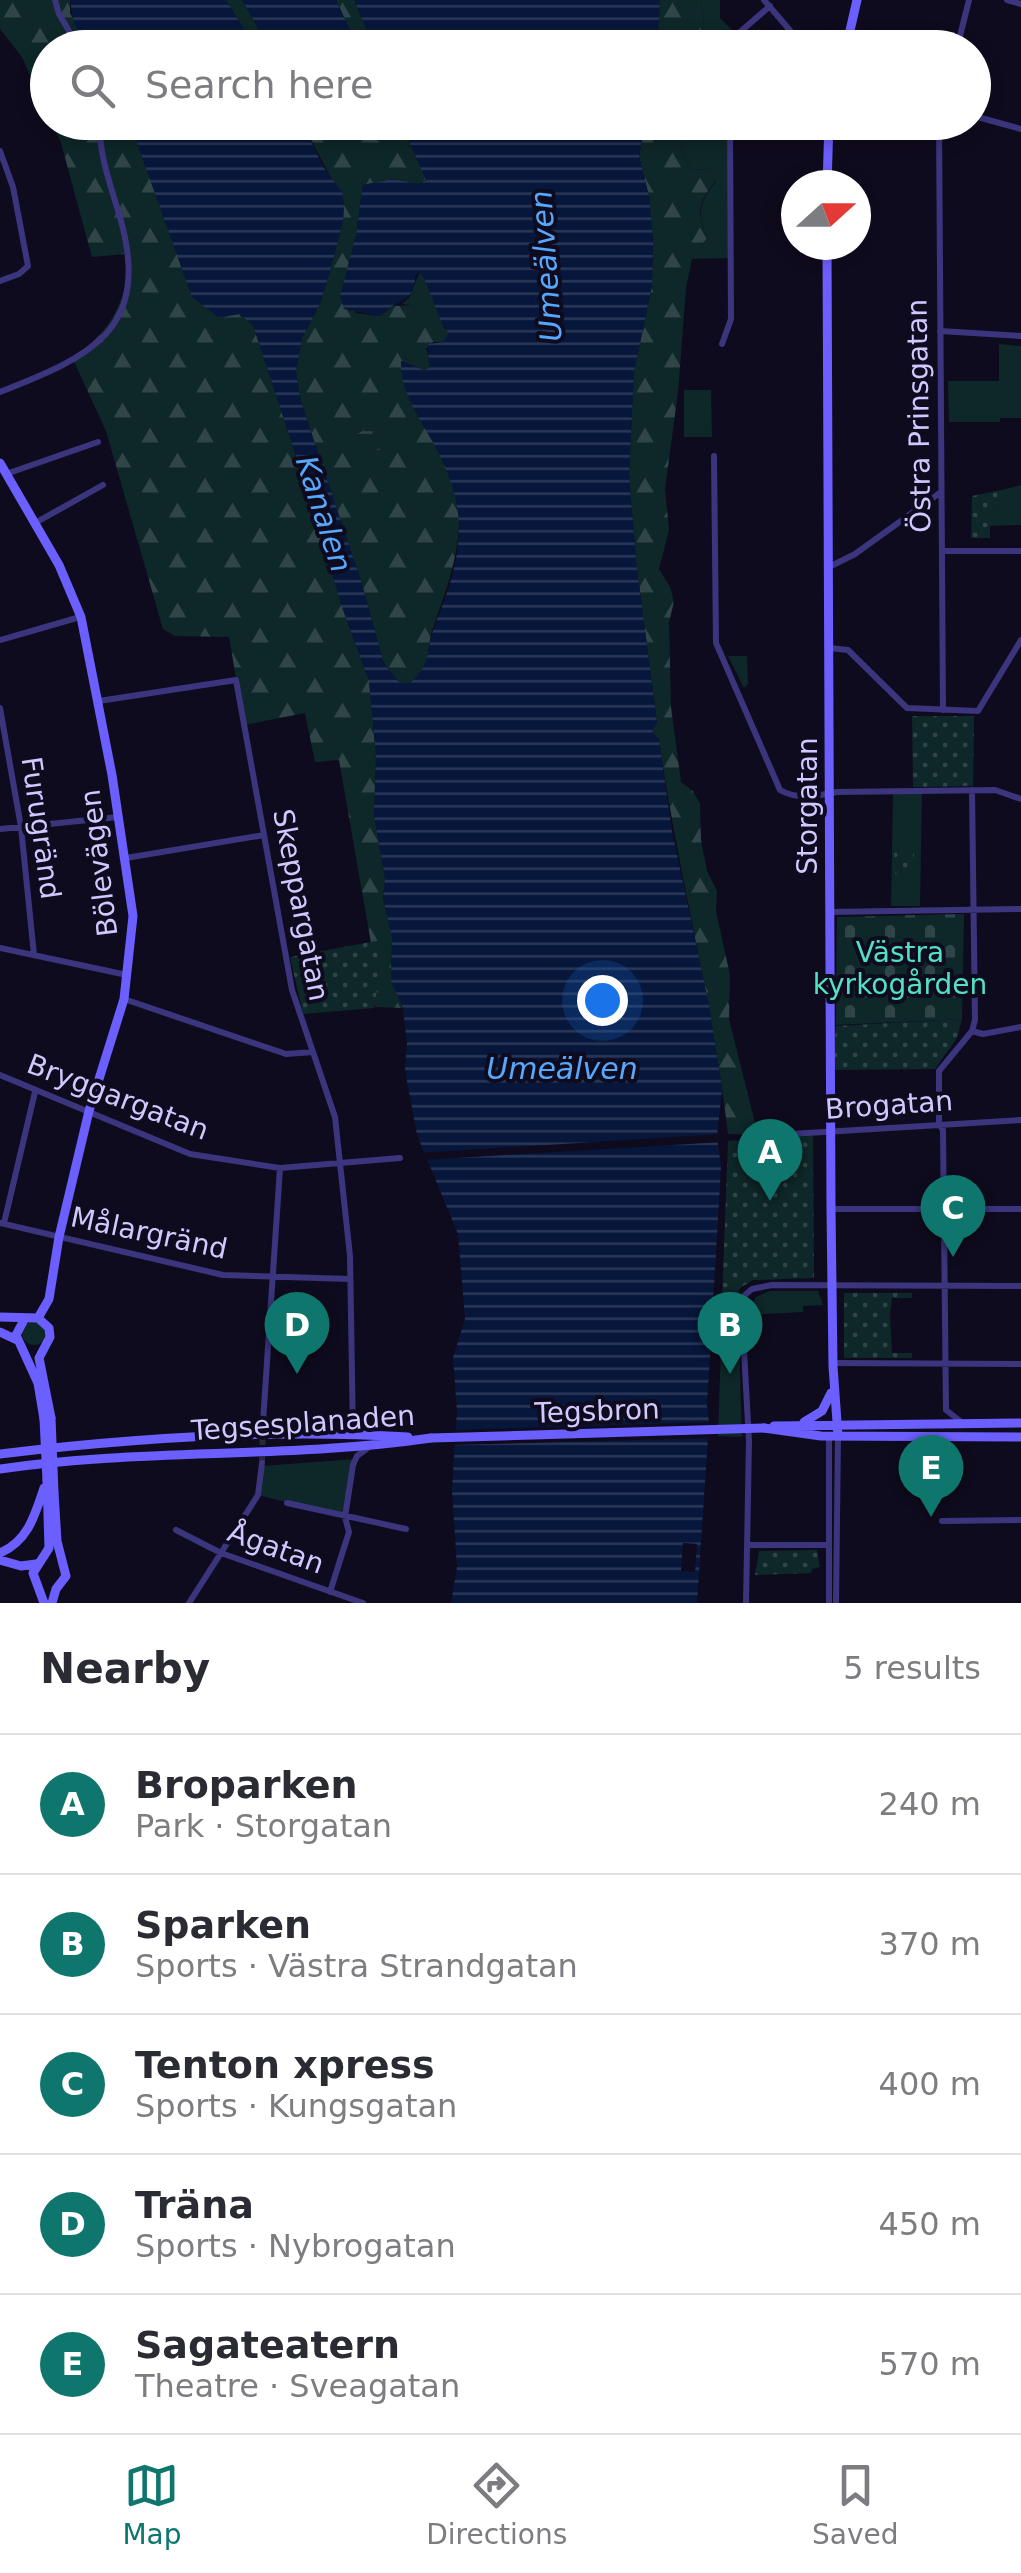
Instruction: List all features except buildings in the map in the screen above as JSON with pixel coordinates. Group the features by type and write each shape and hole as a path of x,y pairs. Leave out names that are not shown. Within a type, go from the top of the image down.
{"street":[{"path":"55,0 68,30"},
{"path":"850,30 856,0"},
{"path":"962,30 969,0"},
{"path":"1008,0 1021,4"},
{"path":"741,30 767,3 790,30"},
{"path":"991,121 1021,129"},
{"path":"0,392 86,353 120,314 131,271 99,140"},
{"path":"722,344 730,326 730,140"},
{"path":"828,170 829,140"},
{"name":"Östra Prinsgatan","path":"940,140 943,710"},
{"path":"0,151 13,187 28,266 0,281"},
{"name":"Storgatan","path":"827,260 836,1603"},
{"path":"940,331 1021,336"},
{"path":"6,474 98,442"},
{"path":"714,456 716,635 775,784 791,796 1001,790 1021,799"},
{"name":"Bölevägen","path":"0,463 59,565 81,616 99,701 133,916 124,999 89,1112 59,1237 49,1298 38,1318 50,1332 41,1349"},
{"path":"35,523 103,485"},
{"path":"829,566 855,554 942,492"},
{"path":"943,551 1021,551"},
{"path":"0,640 81,616"},
{"path":"830,648 848,650 903,706 978,711 1021,640"},
{"name":"Skeppargatan","path":"99,701 236,680 292,990 335,1118 348,1215 353,1434"},
{"name":"Furugränd","path":"0,708 21,827 34,955"},
{"path":"966,1423 946,1410 944,1130 939,1124 939,1071 972,1032 972,790"},
{"path":"0,829 119,817"},
{"path":"126,858 264,835"},
{"path":"829,912 1021,909"},
{"path":"0,948 128,975"},
{"path":"124,999 286,1054 312,1052"},
{"path":"972,1032 1021,1028"},
{"name":"Bryggargatan","path":"0,1075 190,1154 280,1168 400,1158"},
{"path":"2,1223 35,1092"},
{"name":"Brogatan","path":"760,1136 1021,1120"},
{"path":"263,1422 276,1277 280,1168"},
{"path":"831,1208 1021,1209"},
{"name":"Målargränd","path":"2,1223 214,1273 350,1279"},
{"path":"746,1603 750,1442 743,1302 752,1288 1021,1286"},
{"path":"0,1318 38,1318"},
{"path":"24,1320 18,1326 20,1344 48,1419 48,1494 66,1576 52,1603"},
{"path":"0,1332 20,1344 41,1349 48,1419 49,1548 34,1577 44,1603"},
{"path":"833,1365 1021,1364"},
{"name":"Storgatan","path":"829,1603 833,1365"},
{"path":"800,1424 822,1411 831,1393"},
{"path":"764,1428 800,1424 834,1430 868,1429 877,1424 1021,1422"},
{"path":"764,1428 1021,1437"},
{"name":"Tegsbron","path":"430,1438 764,1428"},
{"name":"Tegsesplanaden","path":"0,1451 353,1434 430,1438"},
{"name":"Tegsesplanaden","path":"0,1472 16,1466 93,1458 368,1447 430,1438"},
{"path":"330,1592 349,1532 345,1516 354,1459 368,1447"},
{"path":"189,1603 258,1494 262,1463"},
{"path":"48,1494 26,1533 0,1556 21,1566 41,1561 62,1563"},
{"path":"287,1504 406,1529"},
{"path":"942,1521 1021,1520"},
{"name":"Ågatan","path":"176,1530 221,1554 363,1603"},
{"path":"749,1544 830,1544"},
{"path":"38,1585 56,1589"}],"green space":[{"path":"0,0 70,0 70,13 80,30 30,30 30,75 22,57 0,29"},
{"path":"226,0 242,0 259,30 245,30"},
{"path":"336,0 354,0 367,30 350,30"},
{"path":"660,0 701,0 702,30 658,30"},
{"path":"701,0 720,0 720,18 731,29 702,30"},
{"path":"60,140 136,140 192,297 228,315 239,314 253,325 369,681 376,755 374,815 385,878 383,898 392,937 391,981 403,1008 375,1007 374,960 339,760 315,762 305,713 244,725 229,637 175,636 163,629 106,431 72,357 96,338 115,314 125,285 125,254 92,257"},
{"path":"311,140 409,140 426,179 419,184 393,179 363,185 356,235 355,313 380,316 392,306 421,305 438,309 444,328 450,333 443,342 433,342 426,349 429,368 424,370 402,361 421,421 449,468 459,509 456,549 428,657 423,670 410,683 399,682 384,664 361,581 301,402 296,372 302,338 319,306 329,275 344,202"},
{"path":"642,140 683,140 680,145 691,170 715,169 720,176 702,204 701,219 707,238 692,259 686,288 665,489 669,530 659,569 674,602 669,622 671,707 681,782 693,791 700,804 701,840 707,871 717,891 716,911 730,975 729,1019 758,1135 728,1134 714,1036 659,740 652,731 657,722 629,474 634,372 652,285 649,196 639,157"},
{"path":"683,140 727,140 729,258 692,259 707,238 701,208 716,182 715,169 691,170 680,145"},
{"path":"420,272 432,287 438,309 402,304 409,298"},
{"path":"999,344 1021,346 1021,418 949,422 948,381 999,381"},
{"path":"684,390 711,390 712,437 684,437"},
{"path":"365,423 377,428 383,442 383,447 370,456 359,453 351,443 351,437 363,431"},
{"path":"1021,485 1021,525 990,526 990,515 1006,501 1006,489"},
{"path":"1006,489 1006,501 990,515 990,538 971,538 972,496"},
{"path":"728,656 747,656 748,684 744,688"},
{"path":"912,716 974,716 973,786 913,787"},
{"path":"922,793 920,906 891,906 893,794"},
{"path":"894,847 904,847 914,854 914,873 895,874"},
{"name":"Västra kyrkogården","path":"964,914 962,1019 836,1025 837,917"},
{"path":"381,940 383,952 374,1008 303,1014 290,957"},
{"path":"962,1019 957,1038 935,1069 833,1070 836,1026"},
{"path":"813,1136 814,1278 753,1280 740,1288 736,1302 722,1302 728,1141"},
{"path":"769,1291 818,1291 823,1305 803,1306 803,1312 747,1315 756,1297"},
{"path":"844,1293 912,1293 912,1298 892,1298 890,1315 892,1353 912,1353 912,1358 844,1358"},
{"path":"722,1316 738,1316 742,1437 718,1436"},
{"path":"34,1321 46,1333 34,1345 22,1333"},
{"path":"355,1459 345,1517 258,1495 262,1466"},
{"path":"817,1550 820,1567 811,1573 755,1575 759,1551"}],"water":[{"path":"70,0 226,0 245,30 78,30"},
{"path":"242,0 336,0 350,30 259,30"},
{"path":"354,0 660,0 658,30 367,30"},
{"name":"Umeälven","path":"136,140 310,140 342,192 344,202 329,275 319,306 302,338 296,372 301,402 361,581 384,664 399,682 410,683 425,663 454,570 459,525 450,481 409,398 401,361 424,370 429,368 428,344 443,342 449,333 420,272 415,276 412,292 381,316 344,309 340,296 356,235 363,185 393,179 419,184 426,180 408,140 642,140 639,157 649,196 653,243 652,285 634,372 629,474 636,561 657,723 652,731 659,740 672,831 709,1005 722,1089 717,1137 721,1167 709,1422 697,1603 451,1603 457,1567 452,1489 457,1411 453,1358 465,1319 458,1234 417,1135 405,1070 403,1008 391,981 392,937 383,898 385,878 374,815 376,755 369,681 253,325 239,314 219,318 192,297"}],"pier":[{"path":"722,1134 723,1142 422,1160 419,1153"},
{"path":"714,1422 713,1438 449,1445 450,1430"},
{"path":"683,1543 697,1544 695,1572 681,1571"}],"tunnel":[{"path":"262,1463 263,1422"}],"place":[{"name":"Broparken","path":"770,1201"},
{"name":"Tenton xpress","path":"953,1257"},
{"name":"Träna","path":"297,1374"},
{"name":"Sparken","path":"730,1374"},
{"name":"Sagateatern","path":"931,1517"}],"water label":[{"name":"Kanalen","path":"324,514"}]}
